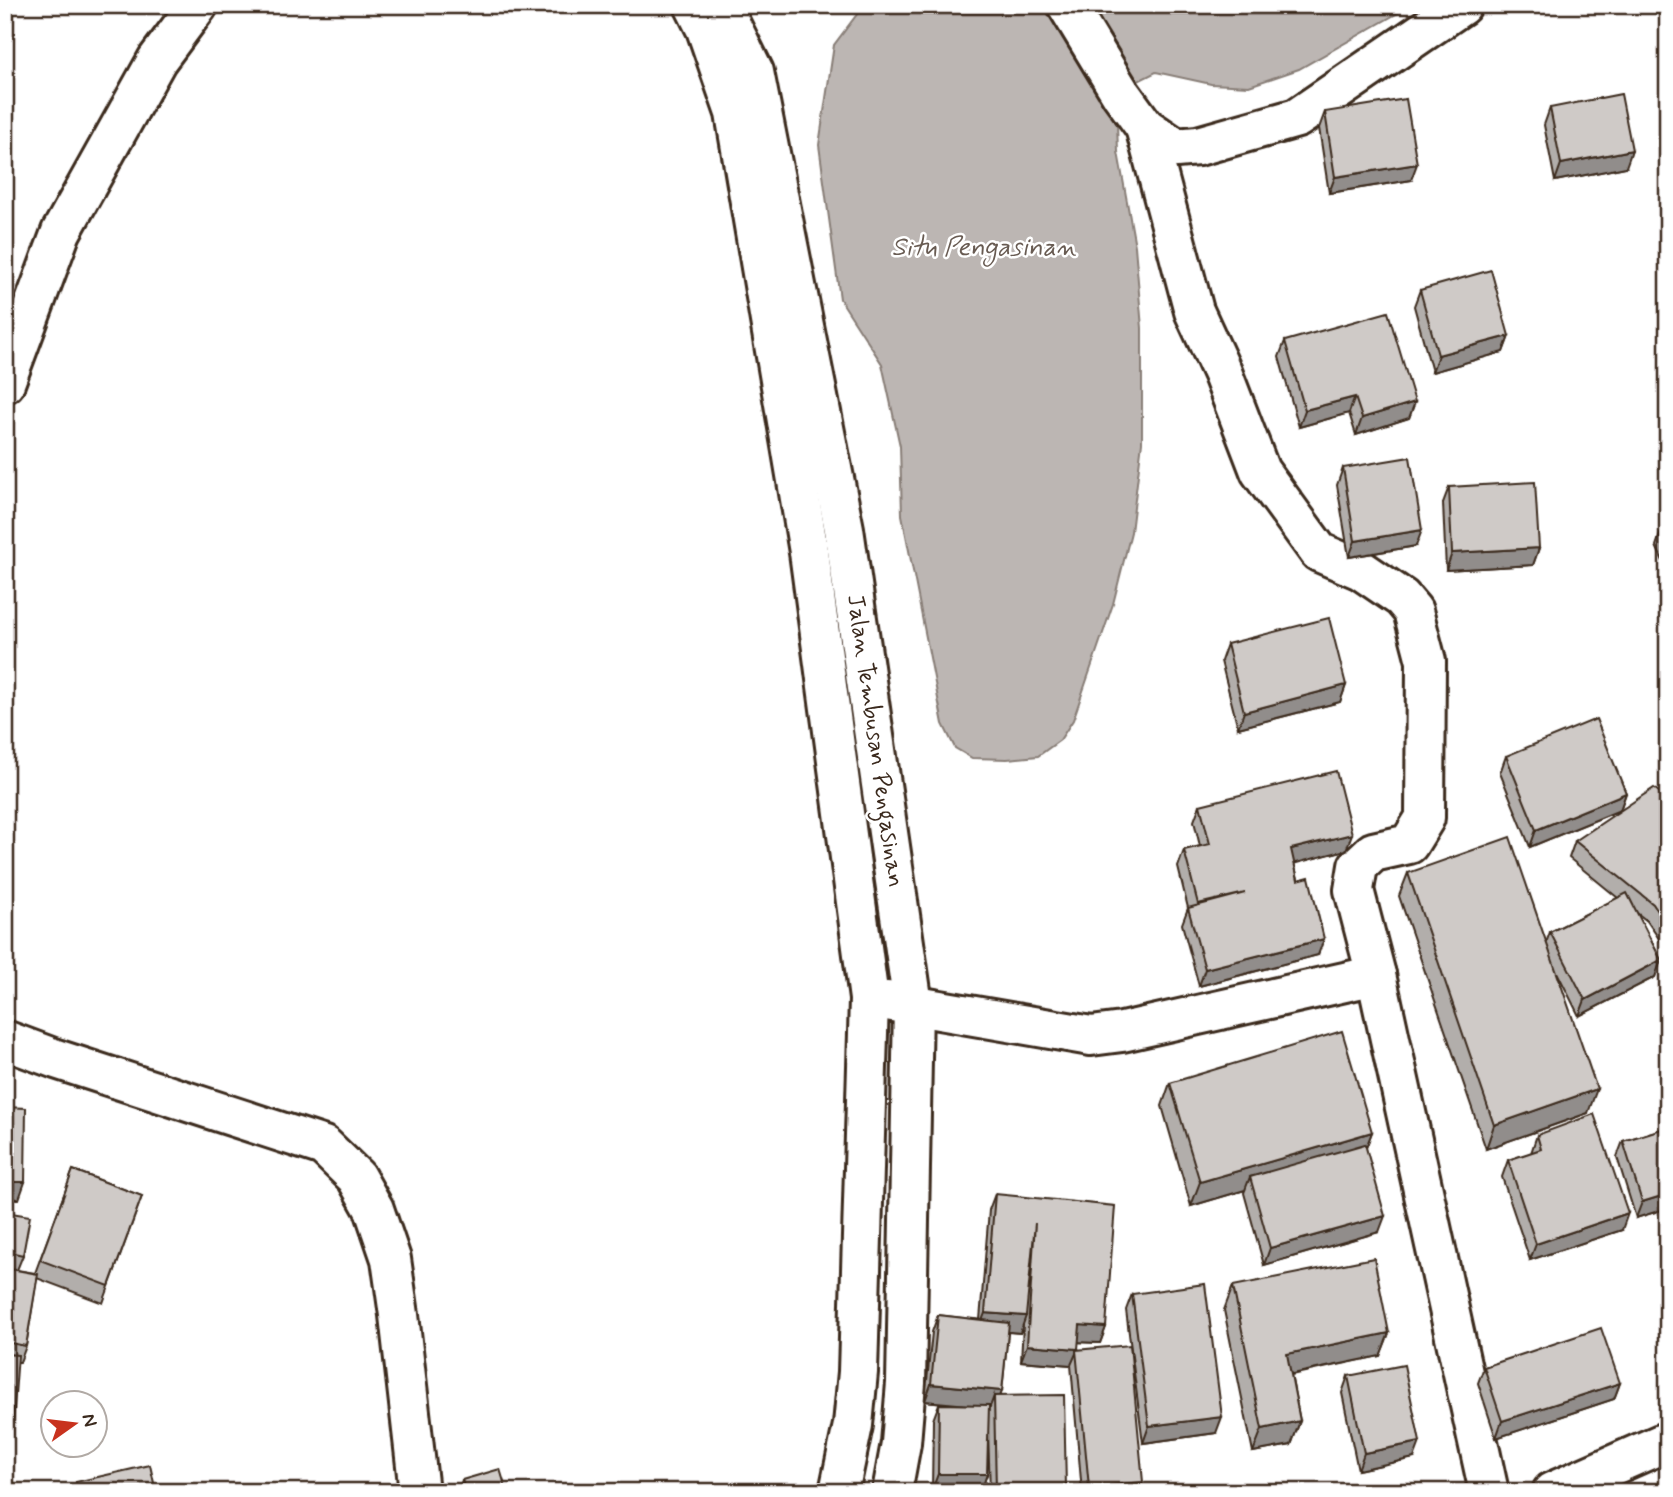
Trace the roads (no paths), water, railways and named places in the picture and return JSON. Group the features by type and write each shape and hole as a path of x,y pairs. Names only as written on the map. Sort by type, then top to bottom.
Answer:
{"street":[{"path":"5,383 61,232 157,60 198,5"},
{"name":"Jalan Tembusan Pengasinan","path":"694,5 706,29 740,77 736,113 809,552 869,999 858,1372 853,1425 839,1492"},
{"name":"Jalan Tembusan Pengasinan","path":"721,5 740,77 769,141 844,529 913,1004 906,1384 901,1443 892,1492"},
{"path":"1067,5 1121,94 1145,127 1175,148 1198,146 1297,118 1462,5"},
{"path":"1145,127 1194,310 1222,372 1260,471 1319,552 1361,570 1402,598 1413,611 1426,661 1424,818 1409,844 1373,852 1358,866 1354,890 1376,975 1489,1492"},
{"path":"869,999 913,1004 1091,1036 1376,975"},
{"path":"5,1040 324,1146 356,1177 374,1209 391,1259 400,1315 419,1492"},
{"path":"1552,1492 1668,1441"}],"water":[{"name":"Situ Pengasinan","path":"864,5 1412,5 1299,69 1249,86 1211,84 1156,72 1116,92 1118,152 1135,246 1142,328 1142,442 1131,532 1113,604 1073,720 1060,740 1038,756 972,758 955,748 943,724 902,515 900,446 882,364 840,299 819,145 834,45"}]}
